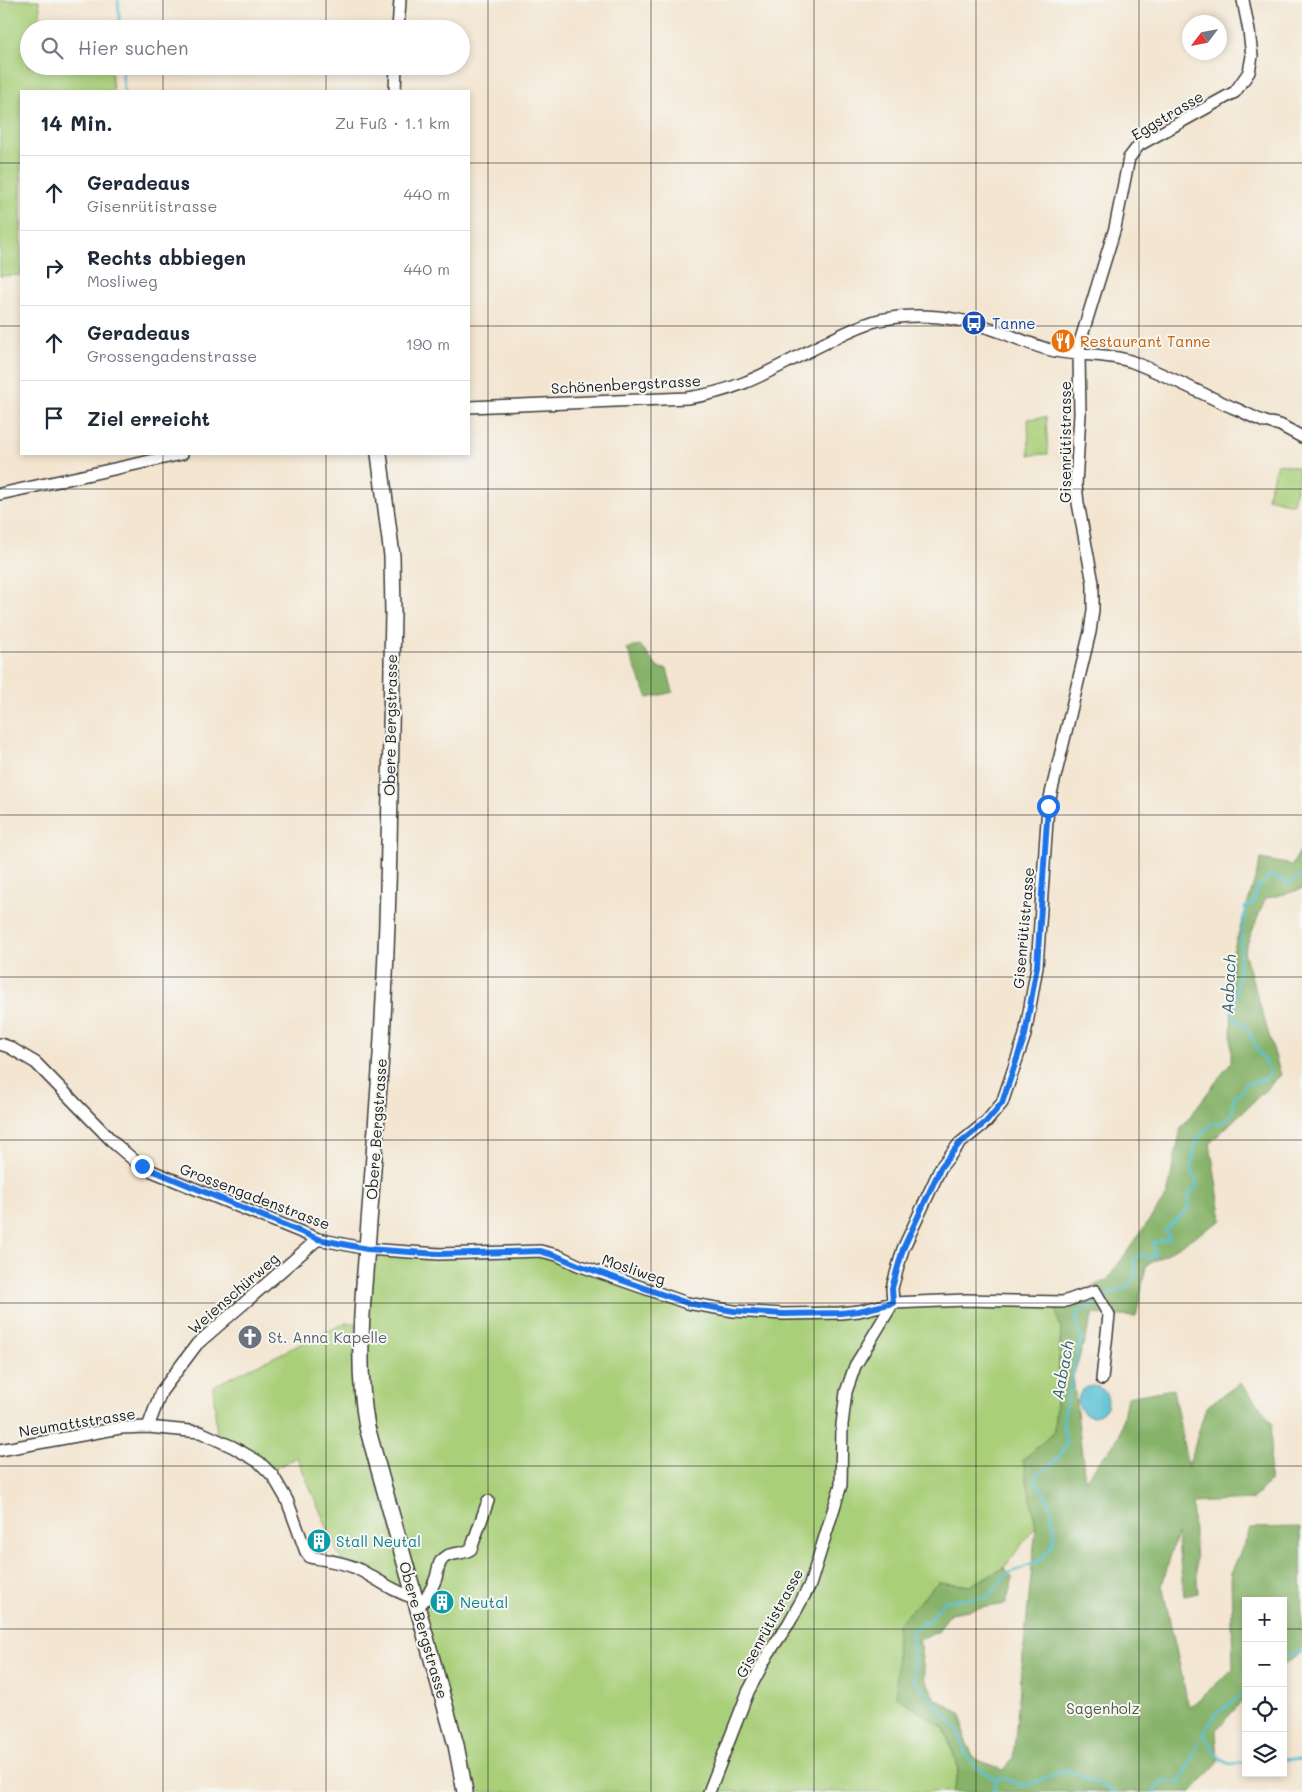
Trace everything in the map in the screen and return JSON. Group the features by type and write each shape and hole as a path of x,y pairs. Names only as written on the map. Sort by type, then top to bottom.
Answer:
{"main road":[{"name":"Obere Bergstrasse","path":"379,455 392,556 393,612 381,1054 360,1352 363,1404 367,1427 456,1745 465,1792"}],"street":[{"path":"399,20 400,0"},
{"name":"Eggstrasse","path":"1079,354 1080,342 1115,228 1129,158 1139,145 1235,92 1249,72 1252,56 1250,31 1243,0"},
{"path":"395,90 396,75"},
{"name":"Schönenbergstrasse","path":"470,407 705,396 745,384 832,339 866,324 894,317 925,315 963,320 1061,352 1096,354 1130,361 1268,422 1280,425 1302,437"},
{"name":"Gisenrütistrasse","path":"709,1792 748,1692 768,1654 789,1623 810,1585 841,1485 842,1425 846,1392 855,1366 893,1303 892,1288 903,1249 941,1167 959,1144 986,1122 1002,1103 1025,1035 1037,966 1048,806 1090,632 1093,610 1093,583 1076,485 1080,414 1079,354"},
{"path":"0,494 177,455"},
{"name":"Grossengadenstrasse","path":"0,1044 9,1047 36,1063 115,1144 142,1166 318,1239 367,1249"},
{"name":"Weienschürweg","path":"148,1427 161,1392 197,1344 318,1239"},
{"name":"Mosliweg","path":"367,1249 439,1254 540,1251 687,1303 734,1311 783,1314 840,1313 859,1311 893,1303 966,1300 1063,1302 1095,1291 1109,1315 1102,1379"},
{"name":"Neumattstrasse","path":"0,1450 120,1428 148,1427 200,1432 233,1447 259,1462 274,1476 288,1500 306,1552 310,1557 356,1568 416,1603"},
{"path":"416,1603 423,1603 432,1588 438,1566 445,1557 471,1549 488,1501"}],"green space":[{"path":"0,0 39,0 41,20 20,20 20,75 112,75 113,90 20,90 20,275 0,276"},
{"path":"1046,417 1048,454 1029,455 1028,419"},
{"path":"1277,463 1299,468 1293,504 1267,498"},
{"path":"640,645 658,668 667,669 673,692 648,698 627,649"},
{"name":"Sagenholz","path":"1302,848 1302,889 1265,899 1244,952 1281,1075 1210,1143 1222,1220 1146,1266 1136,1317 1093,1314 1073,1377 1085,1480 1119,1437 1127,1397 1173,1389 1188,1468 1206,1407 1240,1383 1256,1401 1272,1423 1269,1482 1252,1500 1192,1503 1198,1593 1184,1596 1177,1534 1162,1585 1189,1708 1233,1669 1231,1573 1251,1528 1301,1527 1302,1652 1287,1663 1287,1597 1242,1597 1242,1701 1216,1730 1218,1762 1192,1792 953,1792 959,1769 944,1728 896,1696 897,1625 938,1582 970,1586 1004,1568 1013,1578 1006,1604 950,1613 938,1632 919,1639 925,1678 936,1699 962,1714 965,1740 975,1759 1004,1770 1013,1758 1036,1526 1023,1460 1054,1432 1061,1330 1054,1303 1107,1280 1167,1195 1181,1128 1231,1062 1232,955 1261,859 1292,865"},
{"path":"367,1249 540,1251 687,1303 783,1314 893,1303 1063,1302 1054,1432 1023,1460 1036,1526 1004,1568 970,1586 938,1582 896,1696 944,1728 959,1769 953,1792 464,1792 366,1399"},
{"path":"345,1323 356,1323 354,1365 405,1587 402,1590 341,1560 297,1457 273,1470 217,1437 213,1386"}],"water":[{"path":"1093,1386 1104,1390 1108,1401 1104,1412 1093,1416 1082,1412 1078,1401 1082,1390"}],"waterway":[{"path":"118,0 119,20"},
{"path":"123,75 124,90"},
{"name":"Aabach","path":"1103,1297 1124,1288 1133,1280 1135,1275 1133,1259 1141,1255 1151,1258 1156,1254 1153,1243 1170,1239 1165,1230 1187,1210 1190,1192 1197,1187 1191,1168 1196,1141 1211,1124 1224,1122 1228,1118 1232,1111 1234,1098 1241,1093 1245,1085 1264,1079 1270,1074 1249,1032 1244,1025 1236,1021 1234,1015 1245,907 1254,903 1256,891 1268,876 1289,883 1302,876"},
{"name":"Aabach","path":"996,1779 976,1767 966,1755 957,1728 915,1681 912,1630 929,1620 944,1601 989,1597 1005,1575 1039,1561 1053,1545 1055,1530 1051,1510 1046,1496 1034,1479 1037,1474 1050,1466 1060,1456 1066,1444 1063,1419 1081,1339 1076,1319 1078,1312 1098,1303"},
{"path":"1287,1654 1293,1655 1302,1650"},
{"path":"1242,1694 1215,1715 1203,1734 1221,1760 1230,1764 1242,1762"},
{"path":"1154,1792 1161,1781 1177,1783 1183,1778 1199,1741"},
{"path":"1287,1759 1302,1760"},
{"path":"997,1779 1004,1778 1024,1786 1067,1770 1116,1792"},
{"name":"Aabach","path":"992,1792 995,1789 996,1779"}],"place":[{"name":"Tanne","path":"974,323"},
{"name":"Restaurant Tanne","path":"1063,341"},
{"name":"St. Anna Kapelle","path":"250,1337"},
{"name":"Stall Neutal","path":"319,1541"},
{"name":"Neutal","path":"442,1602"}],"route":[{"path":"142,1166 318,1239 367,1249 439,1254 540,1251 687,1303 734,1311 783,1314 840,1313 859,1311 893,1303 892,1288 903,1249 941,1167 959,1144 986,1122 1002,1103 1025,1035 1037,966 1048,806"}]}
